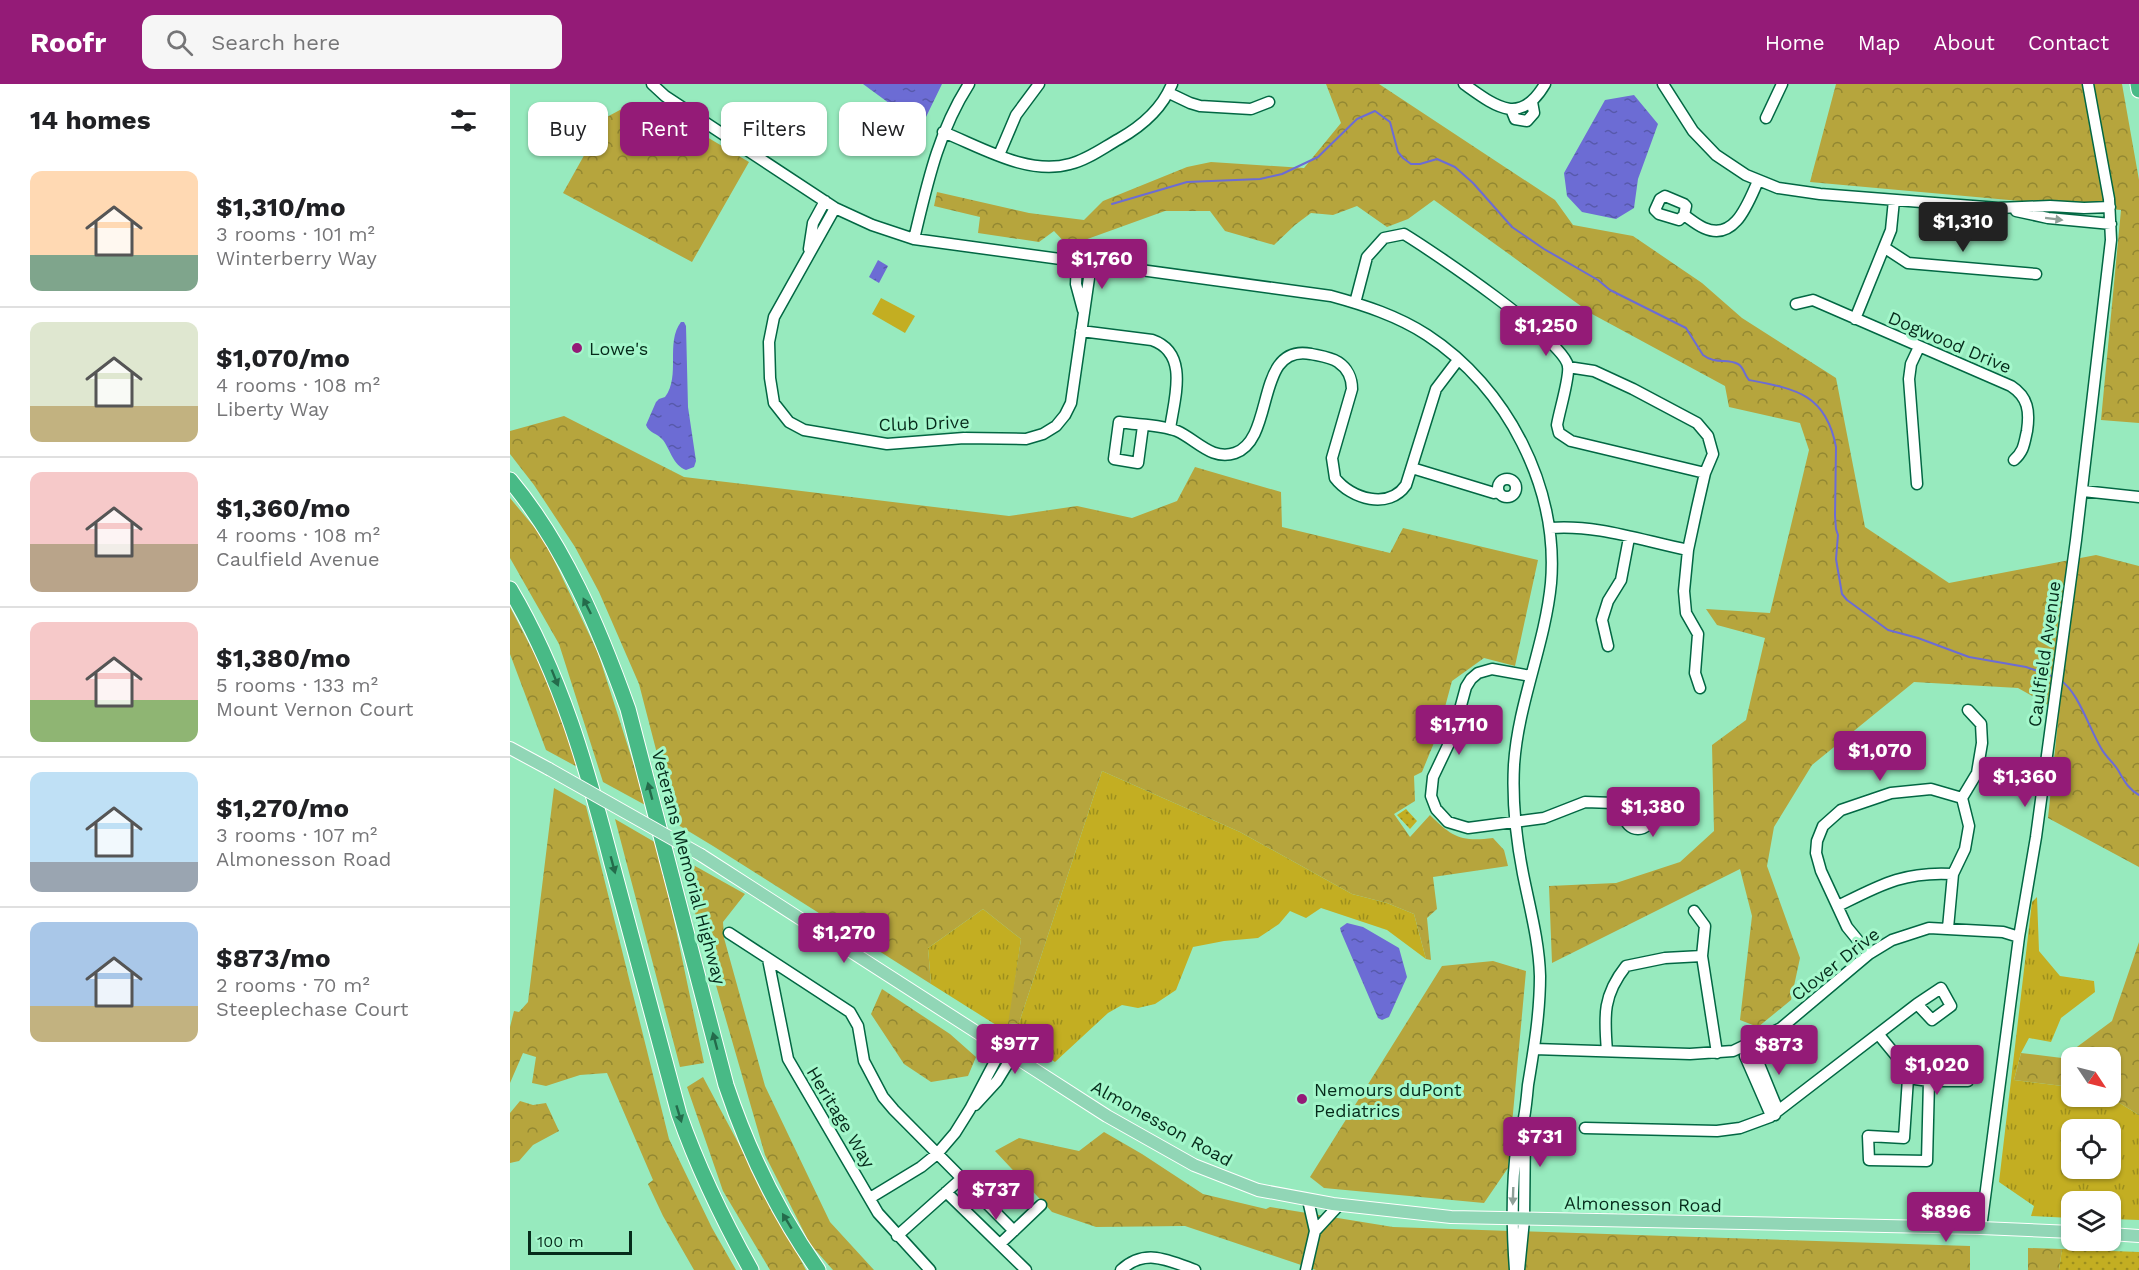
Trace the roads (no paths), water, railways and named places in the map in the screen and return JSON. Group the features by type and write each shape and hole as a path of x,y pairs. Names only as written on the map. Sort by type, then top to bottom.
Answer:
{"highway":[{"path":"2138,84 2139,90"},
{"name":"Veterans Memorial Highway","path":"510,480 536,516 570,572 606,647 628,709 726,1084 752,1156 771,1193 818,1270"},
{"path":"510,589 528,618 550,665 578,739 679,1114 693,1155 709,1191 752,1270"}],"main road":[{"name":"Almonesson Road","path":"510,748 702,855 1107,1116 1194,1165 1258,1190 1339,1205 1451,1217 2061,1232"},
{"path":"2121,1235 2139,1236"}],"street":[{"path":"652,84 670,99 835,208 872,225 914,239 1331,296 1355,303 1400,320 1428,336 1458,360 1485,387 1507,415 1532,466 1550,528 1550,589 1517,740 1514,786 1515,824 1523,874 1535,920 1539,957 1539,1003 1534,1049 1516,1158 1519,1270"},
{"path":"914,239 934,158 943,132 969,84"},
{"path":"999,155 1014,120 1039,84"},
{"path":"1464,84 1495,105 1510,109 1522,108 1532,102 1545,84"},
{"path":"1663,84 1690,126 1727,164 1758,181 1778,188 1799,192 1998,208 2110,207"},
{"path":"1766,118 1782,84"},
{"name":"Caulfield Avenue","path":"1982,1228 2019,937 2036,837 2083,491 2112,224 2088,84"},
{"path":"943,132 1032,166 1052,167 1076,162 1137,129 1154,113 1170,88 1190,103 1200,106 1251,109 1269,102"},
{"path":"1684,215 1703,228 1715,231 1728,228 1745,210 1758,181"},
{"path":"1855,319 1891,230 1894,200"},
{"path":"808,255 813,223 825,201"},
{"name":"Club Drive","path":"835,208 774,317 769,342 770,378 774,403 789,422 804,430 887,444 964,438 1017,439 1038,436 1056,426 1068,410 1073,392 1091,264"},
{"path":"1998,208 2048,218 2112,224"},
{"path":"1355,303 1367,257 1384,238 1404,234 1438,254 1539,331 1563,353 1568,366 1557,425 1558,433 1571,441 1705,473"},
{"path":"1885,248 1908,263 2036,274"},
{"path":"1077,262 1076,284 1083,310"},
{"name":"Dogwood Drive","path":"1796,304 1813,300 2021,392 2030,415 2023,452 2014,460"},
{"path":"1082,331 1152,340 1172,353 1177,373 1170,429"},
{"path":"1917,484 1909,379 1911,364 1919,346"},
{"path":"1143,426 1170,429 1218,455 1243,450 1255,434 1274,374 1279,366 1295,354 1311,354 1339,363 1351,378 1351,397 1332,458 1332,472 1338,483 1350,492 1376,500 1387,499 1402,491 1408,480 1436,389 1458,360"},
{"path":"1568,366 1594,371 1643,394 1697,423 1708,436 1713,454 1705,473 1688,550 1684,591 1686,613 1698,634 1695,673 1700,688"},
{"path":"1412,468 1494,493 1498,492"},
{"path":"2083,491 2139,497"},
{"path":"1550,528 1571,526 1688,550"},
{"path":"1608,646 1602,620 1608,601 1621,580 1629,538"},
{"path":"1531,676 1492,669 1478,673 1471,679 1466,687 1453,735 1434,771 1431,796 1436,809 1452,824 1468,828 1515,824 1544,818 1585,802 1636,803 1643,804 1649,810 1650,822 1640,828 1631,826 1614,803"},
{"path":"1948,928 1953,874 1965,849 1969,826 1962,798 1977,773 1982,743 1981,724 1968,710"},
{"path":"1869,954 1846,927 1821,872 1816,853 1817,841 1823,826 1841,810 1891,793 1931,789 1962,798"},
{"path":"1626,820 1628,808 1636,803"},
{"path":"1838,906 1889,881 1927,872 1953,874"},
{"path":"1694,910 1705,926 1702,956 1718,1053"},
{"name":"Clover Drive","path":"1534,1049 1690,1054 1733,1051 1780,1028 1869,954 1892,940 1929,928 2003,932 2019,937"},
{"path":"729,933 850,1012 858,1026 864,1061 883,1097 1014,1231"},
{"path":"1607,1051 1604,1024 1608,996 1612,982 1626,966 1665,958 1702,956"},
{"name":"Heritage Way","path":"768,959 788,1059 878,1213 930,1270"},
{"path":"1585,1128 1717,1131 1740,1128 1775,1115 1917,1004"},
{"path":"1879,1035 1906,1069 1908,1078 1904,1138 1868,1136 1869,1160 1927,1161 1929,1081"},
{"path":"1748,1045 1745,1056 1769,1111 1775,1115"},
{"path":"870,1198 938,1154 955,1133 1007,1052"},
{"path":"1908,1078 1929,1081 1968,1081"},
{"path":"897,1236 962,1178"},
{"path":"946,1192 1026,1270"},
{"path":"1306,1270 1315,1231 1308,1200"},
{"path":"1000,1244 1041,1205"},
{"path":"1315,1231 1339,1205"},
{"path":"1515,1270 1519,1220"},
{"path":"1121,1270 1130,1261 1143,1257 1155,1258 1189,1269"}],"water":[{"path":"863,84 942,84 926,117 926,102 888,102"},
{"path":"1634,95 1658,124 1638,179 1634,208 1616,219 1582,212 1567,196 1564,173 1605,100"},
{"path":"878,260 888,266 879,283 869,277"},
{"path":"681,322 684,322 686,326 688,407 696,461 694,467 686,470 675,461 663,440 646,425 656,402 665,397 670,388 674,339"},
{"path":"1347,923 1363,927 1399,948 1407,977 1389,1017 1382,1020 1378,1018 1341,932 1340,928"}],"waterway":[{"path":"1112,204 1187,182 1260,179 1282,174 1318,157 1357,119 1375,111 1390,122 1398,152 1411,164 1437,159 1455,167 1473,183 1512,227 1544,249 1598,280 1610,290 1686,328 1703,355 1712,360 1738,364 1749,380 1795,391 1816,405 1825,415 1836,447 1835,516 1838,535 1836,559 1842,594 1847,600 1888,630 1918,638 1969,657 2026,667 2055,677"},
{"path":"2060,680 2078,701 2103,751 2124,781 2139,795"}],"place":[{"name":"Lowe's","path":"577,348"},
{"name":"Nemours duPont Pediatrics","path":"1302,1099"}]}
